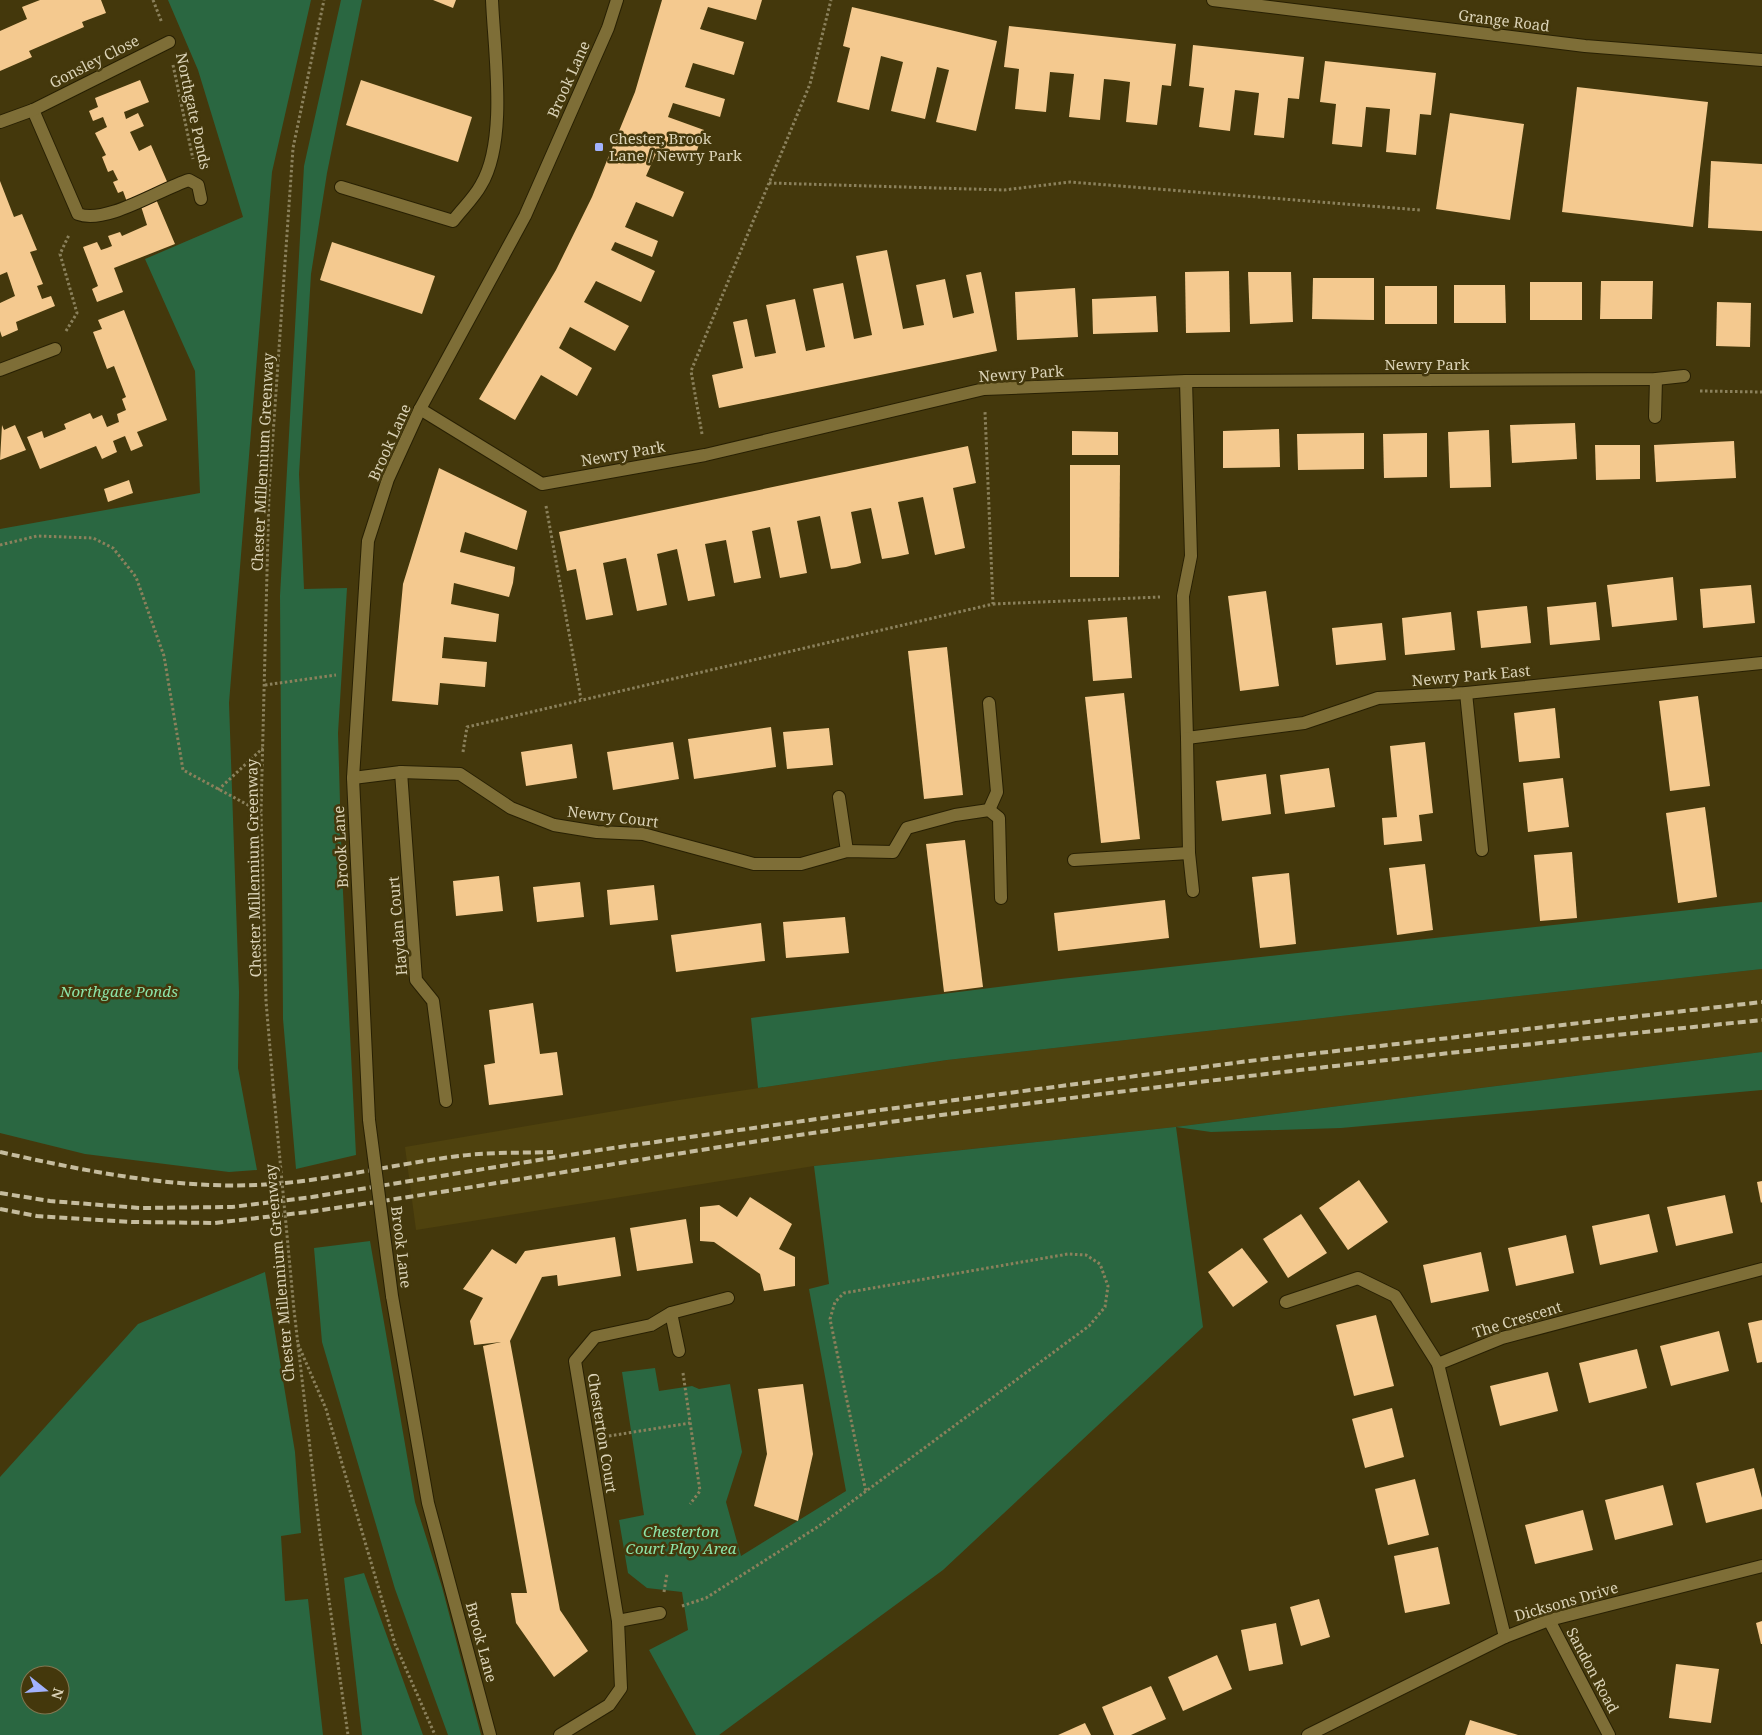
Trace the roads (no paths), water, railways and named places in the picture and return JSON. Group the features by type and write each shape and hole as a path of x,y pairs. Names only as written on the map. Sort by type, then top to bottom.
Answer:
{"street":[{"path":"341,187 453,221 482,184 496,147 492,0"},
{"name":"Brook Lane","path":"490,1735 428,1503 392,1296 369,1120 353,778 368,541 388,479 420,409 525,216 608,28 617,0"},
{"name":"Grange Road","path":"1213,0 1584,46 1762,60"},
{"name":"Gonsley Close","path":"0,122 34,110 169,42"},
{"path":"34,110 78,214 86,217 124,208 171,186 189,180 198,185 201,199"},
{"path":"0,370 56,349"},
{"name":"Newry Park","path":"420,409 542,484 705,455 984,389 1186,381 1656,378 1684,376"},
{"path":"1655,417 1656,378"},
{"path":"1186,381 1191,556 1183,596 1189,853 1193,891"},
{"name":"Newry Park East","path":"1187,738 1304,723 1378,698 1466,693 1762,663"},
{"path":"1466,693 1482,850"},
{"path":"989,703 997,792 989,810 999,818 1001,898"},
{"path":"353,778 401,772"},
{"name":"Newry Court","path":"401,772 460,774 511,808 554,825 597,832 643,834 754,864 801,864 847,851 893,852 907,828 955,815 989,810"},
{"name":"Haydan Court","path":"401,772 416,980 433,1001 446,1102"},
{"path":"839,797 847,851"},
{"path":"1074,860 1189,853"},
{"name":"The Crescent","path":"1438,1364 1502,1338 1762,1269"},
{"path":"1286,1302 1358,1278 1395,1296 1438,1364 1505,1637"},
{"name":"Chesterton Court","path":"560,1735 610,1705 621,1688 618,1621 575,1360 595,1337 651,1325 671,1313 728,1298"},
{"path":"671,1313 679,1351"},
{"name":"Dicksons Drive","path":"1308,1735 1505,1637 1549,1620 1762,1566"},
{"path":"618,1621 660,1613"},
{"name":"Sandon Road","path":"1549,1620 1609,1735"}],"railway":[{"path":"0,1193 50,1201 140,1208 232,1207 312,1197 606,1149 873,1111 1249,1061 1762,1002"},
{"path":"0,1209 37,1216 133,1222 215,1223 379,1202 734,1145 987,1109 1319,1068 1762,1020"},
{"path":"0,1152 102,1173 205,1185 274,1184 319,1179 463,1155 553,1152"}],"place":[{"name":"Chester, Brook Lane / Newry Park","path":"599,147"}],"park label":[{"name":"Northgate Ponds","path":"119,991"},
{"name":"Chesterton Court Play Area","path":"681,1540"}]}
